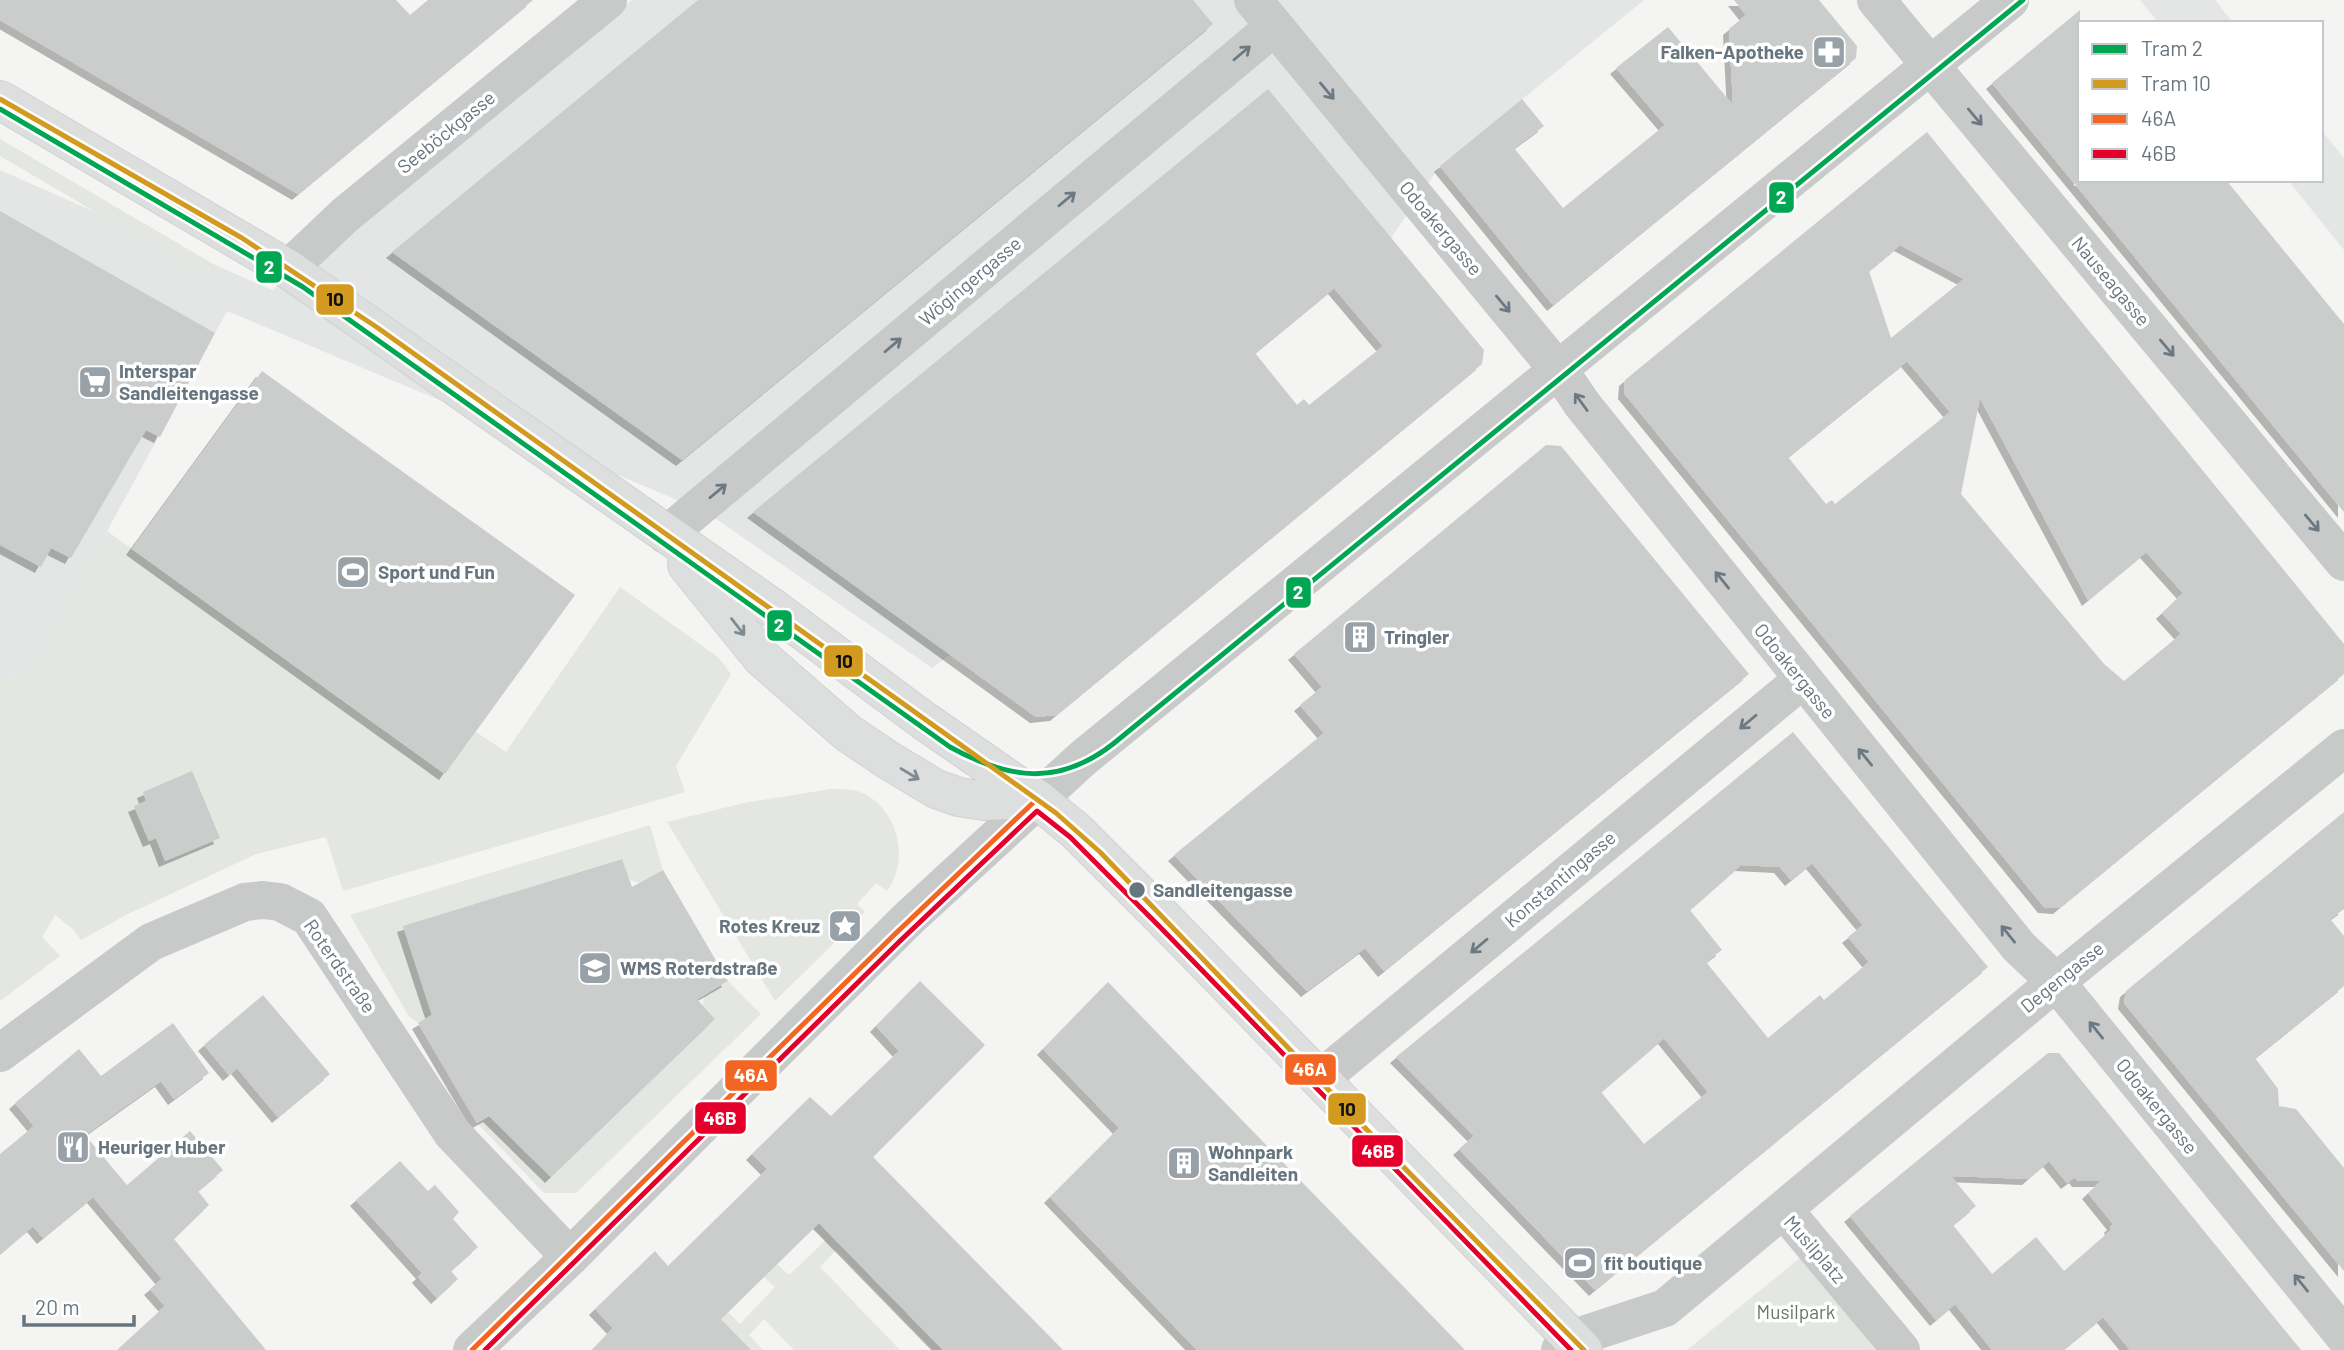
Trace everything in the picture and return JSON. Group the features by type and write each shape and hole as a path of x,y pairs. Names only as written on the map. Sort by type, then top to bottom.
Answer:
{"main road":[{"path":"0,100 288,269 774,610 923,720 1037,799 1103,858 1320,1079 1571,1346"},
{"path":"666,535 689,568 762,658 848,733 936,789 959,797 984,801 1037,799"}],"street":[{"name":"Seeböckgasse","path":"288,269 345,215 608,0"},
{"name":"Nauseagasse","path":"1876,0 2344,562"},
{"path":"472,1350 570,1257 834,991 1037,799 1141,710 2010,0"},
{"name":"Odoakergasse","path":"1263,13 1558,370 1801,680 2019,947 2056,982 2344,1336"},
{"name":"Wögingergasse","path":"666,535 1263,13"},
{"name":"Konstantingasse","path":"1320,1079 1801,680"},
{"name":"Degengasse","path":"1784,1210 2056,982 2344,748"},
{"name":"Roterdstraße","path":"0,1053 151,942 244,902 280,902 309,917 452,1133 570,1257"},
{"name":"Musilplatz","path":"1571,1346 1665,1308 1784,1210 1901,1350"}],"shaded area":[{"path":"632,0 1644,0 1440,166 1391,238 1228,376 951,654 932,668 706,512 227,311 27,678 0,677 0,170 272,290"},
{"path":"2140,0 2215,0 2231,21 2157,21"},
{"path":"2323,132 2344,158 2344,250 2290,182 2323,182"}],"green space":[{"path":"0,139 215,265 208,278 0,156"},
{"path":"107,531 445,774 476,732 506,752 620,587 719,658 731,674 676,766 685,792 343,891 326,837 256,854 126,915 81,940 73,929 55,915 42,937 60,956 0,1001 0,677 27,678"},
{"path":"831,789 854,790 869,796 880,806 896,832 898,863 887,891 876,883 857,904 865,912 853,924 847,919 838,929 843,934 775,1001 667,822 744,803"},
{"path":"650,825 663,870 640,883 630,880 621,859 404,926 435,1013 418,1023 408,1015 350,915"},
{"path":"728,981 761,1014 576,1193 544,1193 477,1123 495,1112 552,1176 715,1019 703,1005 704,996"},
{"path":"819,1223 943,1350 933,1350 836,1250 820,1267 900,1350 794,1350 764,1319 749,1335 763,1350 751,1350 721,1319 728,1312 740,1324 775,1287 764,1277 777,1264 789,1275 826,1240 813,1229"},
{"name":"Musilpark","path":"1801,1257 1876,1350 1687,1350"}],"building":[{"path":"0,0 396,0 410,15 428,0 533,0 298,194 0,20"},
{"path":"698,0 1193,0 1213,24 682,460 392,252"},
{"path":"1734,0 1819,0 1857,46 1856,58 1553,305 1440,166 1522,99 1544,126 1514,148 1563,208 1665,125 1616,68 1668,27 1733,105 1729,29 1746,15"},
{"path":"2080,10 2078,182 2228,182 2344,324 2344,512 1992,83"},
{"path":"1268,89 1484,350 1482,364 1056,715 1036,717 753,512","holes":["1334,288 1383,346 1309,405 1304,399 1297,405 1255,353"]},
{"path":"1927,132 2344,644 2344,674 2059,908 2044,907 1624,393 1625,380","holes":["1900,245 1964,279 1891,338 1869,271","1907,361 1950,412 1835,504 1832,500 1826,504 1788,457","1980,398 2088,600 2146,552 2183,593 2162,613 2181,634 2124,681 2104,664 1961,494"]},
{"name":"Interspar Sandleitengasse","path":"0,211 215,333 160,437 146,430 71,558 51,548 41,567 0,545"},
{"name":"Sport und Fun","path":"262,371 575,595 445,774 132,549"},
{"path":"1546,445 1561,446 1749,674 1384,971 1365,948 1307,991 1174,855 1324,733 1300,705 1322,687 1294,654"},
{"path":"1793,732 1988,967 1595,1290 1459,1149 1474,1136 1396,1057","holes":["1812,863 1863,925 1848,937 1869,962 1824,1000 1820,995 1768,1038 1706,962 1722,950 1690,910 1741,865 1780,867 1791,880","1664,1038 1708,1092 1644,1144 1601,1092"]},
{"path":"192,771 220,838 165,861 156,838 149,841 134,806 146,801 143,792"},
{"path":"2344,812 2344,909 2330,919 2344,936 2344,986 2255,1058 2278,1089 2279,1106 2296,1109 2344,1168 2344,1271 2124,1003 2126,991"},
{"path":"622,859 632,887 663,870 728,981 697,999 715,1019 551,1177 489,1116 477,1123 418,1023 432,1015 403,926"},
{"path":"920,981 985,1045 873,1157 1063,1350 943,1350 819,1223 721,1319 751,1350 592,1350 613,1328 595,1309 655,1251 668,1266 767,1169 752,1154 810,1097 831,1116 899,1051 876,1026"},
{"path":"1108,982 1465,1350 1197,1350 1050,1197 1119,1128 1043,1049"},
{"path":"263,995 330,1074 278,1117 237,1068 229,1075 204,1045"},
{"path":"173,1023 209,1073 174,1099 161,1081 85,1135 127,1185 190,1131 223,1170 198,1191 209,1205 174,1239 266,1350 117,1350 165,1306 150,1289 162,1279 93,1197 43,1238 33,1226 0,1254 0,1154 34,1126 15,1103 79,1049 101,1076"},
{"path":"2048,1053 2059,1053 2301,1350 2130,1350 2103,1317 2063,1350 1992,1350 1955,1304 1936,1320 1850,1216","holes":["2049,1161 2067,1183 2075,1177 2078,1181 2101,1181 2088,1193 2113,1224 2111,1230 2064,1271 2036,1237 1992,1274 1953,1225 1976,1206 1951,1176 2028,1179"]},
{"path":"400,1161 428,1191 435,1185 459,1212 453,1219 478,1247 451,1271 458,1279 437,1298 418,1277 422,1273 356,1200"}],"tram line":[{"name":"2","path":"0,109 303,287 950,747 992,766 1033,774 1072,767 1093,758 1113,744 2023,0"},
{"name":"10","path":"0,99 242,238 378,328 1056,813 1100,852 1370,1133 1584,1350"}],"transit line":[{"name":"46A","path":"472,1350 894,935 1037,799 1076,831 1165,920 1583,1350"},
{"name":"46B","path":"485,1350 900,941 1037,811 1070,837 1159,926 1571,1350"}],"place":[{"name":"Falken-Apotheke","path":"1829,52"},
{"name":"Interspar Sandleitengasse","path":"95,382"},
{"name":"Sport und Fun","path":"353,572"},
{"name":"Tringler","path":"1360,637"},
{"name":"Sandleitengasse","path":"1137,890"},
{"name":"Rotes Kreuz","path":"845,926"},
{"name":"WMS Roterdstraße","path":"595,968"},
{"name":"Heuriger Huber","path":"73,1147"},
{"name":"Wohnpark Sandleiten","path":"1184,1163"},
{"name":"fit boutique","path":"1580,1263"}]}
